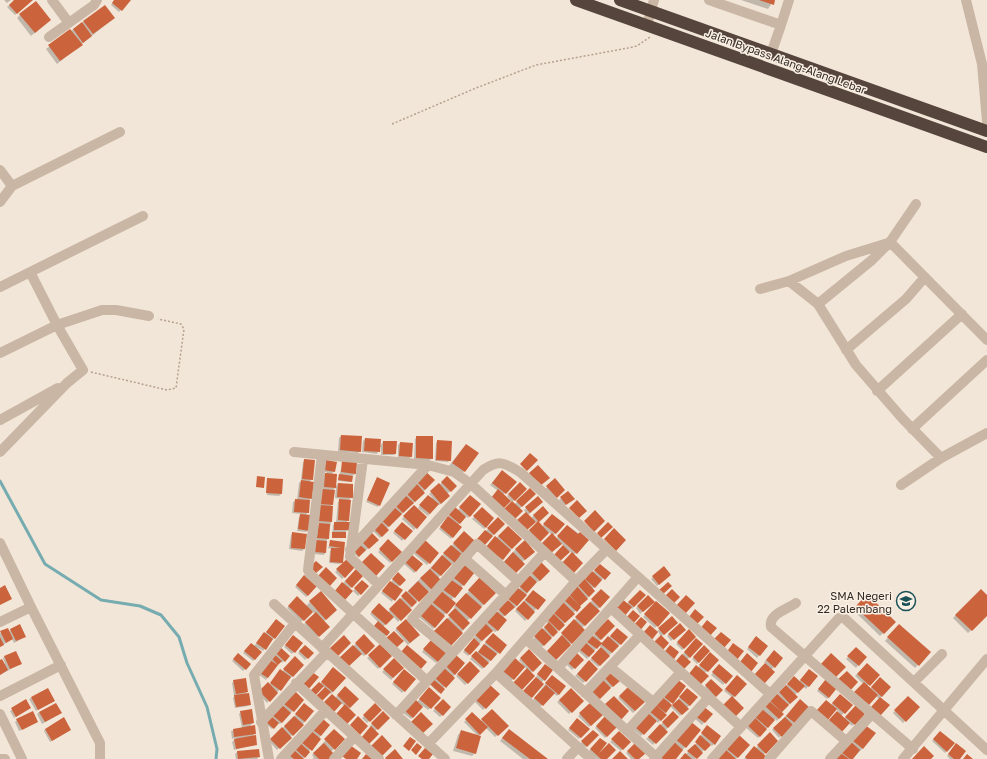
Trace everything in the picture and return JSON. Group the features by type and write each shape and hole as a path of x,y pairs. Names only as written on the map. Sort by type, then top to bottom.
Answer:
{"highway":[{"name":"Jalan Bypass Alang-Alang Lebar","path":"576,0 987,147"},
{"name":"Jalan Bypass Alang-Alang Lebar","path":"620,0 653,6 771,54 987,131"}],"street":[{"path":"52,0 69,22"},
{"path":"49,37 94,5 97,0"},
{"path":"709,0 781,25"},
{"path":"771,54 789,0"},
{"path":"966,0 983,55 987,121"},
{"path":"647,25 653,6"},
{"path":"0,202 12,186 120,132"},
{"path":"0,170 12,186"},
{"path":"818,304 872,260 890,242 916,204"},
{"path":"0,287 143,216"},
{"path":"890,242 962,314 984,332 987,340"},
{"path":"760,289 789,281 846,256 890,242"},
{"path":"0,452 67,383 83,370 57,325 30,272"},
{"path":"846,350 906,299 925,277"},
{"path":"789,281 818,304 846,350 877,391 941,458"},
{"path":"0,353 57,325 102,310 116,310 149,316"},
{"path":"877,391 962,314"},
{"path":"912,429 987,360"},
{"path":"0,420 67,383"},
{"path":"901,485 941,458 987,432"},
{"path":"294,452 428,464 454,472 471,484 576,581"},
{"path":"322,455 308,570 310,574 427,681"},
{"path":"363,459 350,557 379,585"},
{"path":"261,722 324,650 353,613 483,470 493,464 502,463 520,472 637,578 770,694"},
{"path":"350,550 428,464"},
{"path":"452,652 412,619 477,544 518,581"},
{"path":"1,548 100,742 100,759"},
{"path":"428,744 496,673 576,581 606,550"},
{"path":"396,715 544,553"},
{"path":"464,558 506,595"},
{"path":"558,668 637,578"},
{"path":"796,603 776,615 771,620 770,625 913,749"},
{"path":"274,604 445,759"},
{"path":"0,622 31,607"},
{"path":"611,608 680,673 741,727"},
{"path":"712,759 839,618 842,617 987,750"},
{"path":"269,759 254,679 255,671 295,623"},
{"path":"585,693 640,635"},
{"path":"526,639 655,758 708,698"},
{"path":"914,682 942,654"},
{"path":"903,759 913,749 944,709 987,659"},
{"path":"0,696 61,665"},
{"path":"610,667 653,702"},
{"path":"496,673 591,759"},
{"path":"627,731 680,673"},
{"path":"296,683 379,759"},
{"path":"281,759 326,710"},
{"path":"769,759 812,712 846,741"},
{"path":"0,714 22,759"},
{"path":"830,759 872,714"},
{"path":"334,759 354,737"},
{"path":"567,759 578,747"},
{"path":"0,759 5,759"}],"path":[{"path":"392,124 476,88 536,65 637,46 659,30"},
{"path":"83,370 167,390 176,388 184,329 183,326 149,316"}],"building":[{"path":"14,0 33,0 17,14 9,5"},
{"path":"114,0 131,0 122,11 112,3"},
{"path":"759,0 775,0 774,5"},
{"path":"36,1 51,20 35,33 19,14"},
{"path":"105,5 115,18 93,34 83,21"},
{"path":"82,22 92,36 83,43 73,29"},
{"path":"70,29 83,45 60,61 48,45"},
{"path":"341,435 362,436 361,452 340,450"},
{"path":"416,436 433,436 433,459 416,458"},
{"path":"365,438 381,439 380,452 364,451"},
{"path":"437,440 452,441 451,461 436,460"},
{"path":"383,441 397,441 396,454 383,454"},
{"path":"400,442 413,443 412,457 399,456"},
{"path":"466,444 479,453 465,472 452,463"},
{"path":"530,453 538,460 527,471 520,464"},
{"path":"304,459 315,460 313,480 302,479"},
{"path":"326,460 337,462 335,472 324,470"},
{"path":"342,460 357,462 356,474 341,472"},
{"path":"538,465 550,478 540,486 529,473"},
{"path":"502,470 517,482 506,494 492,483"},
{"path":"425,471 435,480 425,490 416,481"},
{"path":"325,473 337,474 336,488 324,487"},
{"path":"339,474 353,476 352,482 338,480"},
{"path":"257,476 265,477 264,488 256,487"},
{"path":"447,476 457,486 451,492 441,482"},
{"path":"377,477 390,483 380,506 367,500"},
{"path":"267,478 283,479 282,494 266,493"},
{"path":"555,478 565,490 557,498 546,486"},
{"path":"301,480 314,482 312,499 299,497"},
{"path":"520,482 527,489 515,501 508,494"},
{"path":"338,483 353,484 353,498 337,497"},
{"path":"416,483 425,493 415,502 405,492"},
{"path":"439,483 450,496 441,504 430,491"},
{"path":"530,488 536,494 522,507 516,501"},
{"path":"322,489 335,490 333,505 320,504"},
{"path":"498,489 511,501 503,509 491,498"},
{"path":"568,491 575,499 566,505 560,497"},
{"path":"404,494 414,503 403,513 394,504"},
{"path":"428,495 439,504 430,514 419,505"},
{"path":"470,495 481,504 470,517 459,507"},
{"path":"538,496 543,502 530,513 525,507"},
{"path":"295,499 310,500 309,513 294,512"},
{"path":"339,499 351,500 349,521 338,520"},
{"path":"577,500 587,511 579,518 569,508"},
{"path":"512,501 523,511 515,519 504,509"},
{"path":"320,505 333,506 332,522 319,521"},
{"path":"414,505 427,517 417,529 403,516"},
{"path":"543,506 549,513 539,522 549,533 540,542 529,530 538,521 533,515"},
{"path":"394,507 402,514 389,527 381,520"},
{"path":"455,507 466,517 460,524 448,514"},
{"path":"482,507 494,518 486,528 473,516"},
{"path":"595,510 605,521 594,532 584,521"},
{"path":"526,512 536,522 527,530 517,520"},
{"path":"300,514 311,515 309,531 298,529"},
{"path":"552,514 565,524 556,534 543,524"},
{"path":"448,516 462,527 453,538 440,527"},
{"path":"498,517 505,524 494,535 487,528"},
{"path":"380,521 389,530 382,537 373,528"},
{"path":"334,522 350,522 350,530 334,530"},
{"path":"402,522 413,531 405,540 394,531"},
{"path":"608,522 613,527 601,538 597,533"},
{"path":"319,523 330,524 329,539 317,538"},
{"path":"567,525 578,534 580,532 589,540 577,554 557,536"},
{"path":"508,526 522,539 512,549 498,536"},
{"path":"614,528 626,540 616,551 604,539"},
{"path":"485,530 493,536 484,546 477,539"},
{"path":"464,531 475,541 463,553 453,543"},
{"path":"292,532 307,534 305,549 291,548"},
{"path":"332,532 346,532 346,538 332,538"},
{"path":"371,532 379,540 369,549 361,541"},
{"path":"552,533 562,544 551,553 542,543"},
{"path":"495,536 511,550 503,560 486,547"},
{"path":"388,539 402,552 392,562 379,549"},
{"path":"316,540 327,541 326,553 315,552"},
{"path":"330,540 345,542 343,563 330,562 331,548 341,548 329,546"},
{"path":"425,540 439,553 430,564 415,552"},
{"path":"525,540 535,552 525,560 515,549"},
{"path":"359,544 366,550 359,557 353,550"},
{"path":"451,545 463,555 455,563 443,553"},
{"path":"563,545 570,552 559,562 553,556"},
{"path":"513,552 525,564 516,573 504,562"},
{"path":"572,552 583,563 572,575 561,564"},
{"path":"371,553 385,566 376,576 361,563"},
{"path":"412,555 423,564 416,572 405,562"},
{"path":"442,555 452,564 441,576 431,568"},
{"path":"347,559 355,567 345,578 336,569"},
{"path":"316,561 323,567 316,573 310,567"},
{"path":"541,562 550,571 540,581 531,572"},
{"path":"465,564 475,572 464,586 454,578"},
{"path":"600,564 611,573 605,580 594,570"},
{"path":"664,566 671,575 659,585 652,576"},
{"path":"326,567 337,578 329,587 318,576"},
{"path":"356,569 363,576 352,588 345,581"},
{"path":"430,569 442,581 432,590 420,578"},
{"path":"592,571 602,580 595,588 585,579"},
{"path":"398,572 406,580 400,586 392,579"},
{"path":"528,574 537,582 527,593 518,585"},
{"path":"304,575 317,586 308,596 296,585"},
{"path":"480,577 496,593 484,605 468,590"},
{"path":"583,577 595,591 589,597 576,583"},
{"path":"450,579 463,588 455,598 442,589"},
{"path":"362,580 369,586 361,595 354,588"},
{"path":"390,581 403,590 395,601 382,591"},
{"path":"418,581 429,592 419,602 408,591"},
{"path":"342,582 353,591 345,600 334,592"},
{"path":"668,582 672,586 662,595 658,591"},
{"path":"575,584 588,599 580,606 567,592"},
{"path":"5,585 12,599 0,605 0,588"},
{"path":"518,588 527,595 517,606 508,599"},
{"path":"601,589 610,597 600,608 591,599"},
{"path":"672,589 680,597 673,604 665,596"},
{"path":"981,589 987,595 987,616 972,631 955,615"},
{"path":"440,590 456,603 447,614 431,601"},
{"path":"533,590 546,600 538,610 525,600"},
{"path":"640,590 646,595 634,607 628,602"},
{"path":"321,591 337,610 326,620 309,601"},
{"path":"406,591 417,602 412,607 401,596"},
{"path":"466,593 482,607 471,619 455,605"},
{"path":"568,594 581,607 577,612 563,599"},
{"path":"867,594 896,622 884,634 855,607"},
{"path":"648,595 655,602 643,612 637,606"},
{"path":"686,595 695,603 684,615 675,607"},
{"path":"297,596 313,612 304,621 288,606"},
{"path":"400,598 412,610 401,621 389,609"},
{"path":"622,599 632,607 624,617 614,609"},
{"path":"508,600 515,607 505,616 498,609"},
{"path":"524,601 535,612 528,620 516,609"},
{"path":"656,601 670,613 658,627 644,614"},
{"path":"563,602 575,614 565,623 553,612"},
{"path":"590,602 600,611 585,626 575,617"},
{"path":"379,603 394,617 386,625 371,612"},
{"path":"430,603 445,616 435,628 420,615"},
{"path":"455,608 470,623 463,630 448,615"},
{"path":"695,609 704,617 697,624 689,617"},
{"path":"495,610 507,620 498,631 486,621"},
{"path":"633,610 640,616 632,625 625,619"},
{"path":"316,612 330,627 319,637 305,622"},
{"path":"553,613 565,625 559,631 547,619"},
{"path":"672,616 678,623 664,635 658,628"},
{"path":"641,617 647,622 639,632 633,626"},
{"path":"447,618 463,633 449,648 433,632"},
{"path":"276,619 285,626 275,639 266,632"},
{"path":"406,619 420,635 410,643 396,628"},
{"path":"574,619 585,630 572,644 561,633"},
{"path":"608,619 615,626 601,640 594,633"},
{"path":"707,620 717,628 709,637 700,629"},
{"path":"378,621 390,632 387,636 374,626"},
{"path":"549,622 558,632 553,637 544,627"},
{"path":"485,623 493,631 482,641 474,634"},
{"path":"680,623 686,630 674,640 668,634"},
{"path":"20,624 26,637 16,641 10,629"},
{"path":"899,624 931,652 919,666 887,637"},
{"path":"650,625 658,632 651,641 642,634"},
{"path":"8,628 13,639 6,643 0,631"},
{"path":"542,628 552,638 544,646 534,636"},
{"path":"617,628 628,637 621,645 610,636"},
{"path":"689,629 696,637 684,649 677,642"},
{"path":"394,631 404,641 395,649 385,639"},
{"path":"264,632 273,639 266,650 256,643"},
{"path":"721,632 731,640 723,649 713,640"},
{"path":"493,633 507,645 500,654 485,642"},
{"path":"364,634 375,646 366,655 355,643"},
{"path":"293,635 303,643 295,653 285,645"},
{"path":"344,635 351,643 337,657 329,649"},
{"path":"562,635 571,645 556,660 547,651"},
{"path":"591,635 602,643 597,649 586,641"},
{"path":"661,635 669,643 662,651 653,643"},
{"path":"608,636 619,646 612,653 601,644"},
{"path":"756,636 768,646 760,656 748,647"},
{"path":"0,637 4,645 0,647"},
{"path":"433,638 448,651 438,662 423,649"},
{"path":"474,638 480,644 470,655 464,650"},
{"path":"696,638 703,644 690,658 684,652"},
{"path":"585,642 595,651 589,657 579,649"},
{"path":"251,643 262,652 255,660 244,651"},
{"path":"733,643 744,651 736,661 726,653"},
{"path":"380,644 392,656 380,668 368,655"},
{"path":"484,644 497,654 491,661 478,652"},
{"path":"305,645 314,653 308,659 299,651"},
{"path":"353,645 362,654 348,667 339,658"},
{"path":"407,645 427,662 421,669 401,652"},
{"path":"670,645 679,652 672,662 662,655"},
{"path":"704,645 710,651 699,663 693,657"},
{"path":"279,646 290,656 285,662 274,651"},
{"path":"601,647 610,656 600,666 591,658"},
{"path":"856,647 867,657 859,666 847,656"},
{"path":"529,649 542,663 533,672 520,658"},
{"path":"774,650 783,658 775,668 766,660"},
{"path":"16,651 22,664 10,669 4,656"},
{"path":"476,651 489,663 484,668 471,656"},
{"path":"576,652 584,660 575,669 567,662"},
{"path":"710,652 719,660 708,672 699,665"},
{"path":"238,653 251,664 246,670 233,659"},
{"path":"747,653 758,663 751,672 740,662"},
{"path":"831,653 846,667 835,678 821,664"},
{"path":"274,654 282,661 278,665 270,657"},
{"path":"682,654 691,662 683,670 675,662"},
{"path":"456,655 465,663 455,675 446,666"},
{"path":"295,656 304,665 293,677 283,669"},
{"path":"394,658 404,668 393,678 383,669"},
{"path":"515,658 525,667 514,680 503,671"},
{"path":"2,659 8,670 0,675 0,660"},
{"path":"270,660 278,665 268,678 260,673"},
{"path":"589,660 598,669 586,682 577,674"},
{"path":"470,661 480,671 468,684 457,674"},
{"path":"765,663 775,672 764,684 754,675"},
{"path":"867,663 880,675 870,686 857,674"},
{"path":"545,664 553,670 545,681 537,674"},
{"path":"719,664 733,676 726,684 712,672"},
{"path":"696,665 709,676 700,685 688,675"},
{"path":"333,667 346,678 333,692 321,682"},
{"path":"443,667 455,678 446,688 434,677"},
{"path":"527,668 535,676 522,690 513,683"},
{"path":"280,669 291,677 281,691 270,683"},
{"path":"404,669 416,679 405,692 393,682"},
{"path":"809,669 818,676 809,687 800,680"},
{"path":"609,670 620,681 613,687 603,676"},
{"path":"311,671 319,677 307,691 299,684"},
{"path":"847,671 858,682 849,692 837,680"},
{"path":"552,675 566,686 559,695 545,683"},
{"path":"737,675 747,684 735,697 725,689"},
{"path":"794,676 805,686 798,693 787,684"},
{"path":"536,677 544,684 532,698 523,691"},
{"path":"880,677 891,687 882,697 871,687"},
{"path":"246,678 248,692 236,694 233,680"},
{"path":"601,678 611,688 600,699 590,689"},
{"path":"433,679 445,689 441,694 429,683"},
{"path":"677,679 686,686 673,704 663,696"},
{"path":"711,679 723,690 716,697 705,685"},
{"path":"826,679 837,688 829,698 818,689"},
{"path":"268,682 278,693 270,702 259,691"},
{"path":"319,682 324,686 314,697 309,692"},
{"path":"864,682 878,695 869,705 854,692"},
{"path":"490,685 500,694 486,709 476,700"},
{"path":"546,685 555,693 543,706 534,698"},
{"path":"786,685 798,697 790,704 779,692"},
{"path":"345,686 359,699 350,708 337,695"},
{"path":"629,686 645,702 635,711 619,696"},
{"path":"325,687 331,692 321,702 315,697"},
{"path":"429,687 441,698 431,709 419,699"},
{"path":"48,688 55,701 38,710 31,697"},
{"path":"571,688 584,701 572,713 559,700"},
{"path":"687,688 698,697 690,706 679,697"},
{"path":"295,691 304,700 294,712 284,704"},
{"path":"249,693 251,705 236,707 234,695"},
{"path":"776,693 789,705 782,712 769,700"},
{"path":"332,694 342,703 334,712 324,702"},
{"path":"840,694 853,705 845,714 832,703"},
{"path":"614,696 629,711 621,720 605,704"},
{"path":"661,696 672,705 666,713 655,704"},
{"path":"732,696 744,708 734,718 722,706"},
{"path":"908,696 920,707 906,722 894,710"},
{"path":"880,697 890,705 880,716 871,707"},
{"path":"414,698 423,707 413,718 404,710"},
{"path":"26,699 31,708 16,717 11,708"},
{"path":"443,699 451,707 443,716 434,708"},
{"path":"679,699 689,709 682,715 672,705"},
{"path":"800,699 810,708 796,724 786,716"},
{"path":"826,700 837,709 827,721 816,711"},
{"path":"769,701 784,714 779,719 765,706"},
{"path":"591,702 603,715 591,726 579,713"},
{"path":"56,703 62,713 45,722 39,712"},
{"path":"304,703 314,711 305,722 295,714"},
{"path":"375,703 382,710 370,722 363,715"},
{"path":"281,704 291,713 282,723 272,715"},
{"path":"345,704 356,715 347,724 336,714"},
{"path":"655,704 667,715 661,721 649,711"},
{"path":"856,705 865,714 855,725 845,717"},
{"path":"703,706 713,714 705,723 695,716"},
{"path":"252,709 254,723 243,725 240,711"},
{"path":"492,709 509,726 498,736 481,719"},
{"path":"762,709 775,720 768,728 755,717"},
{"path":"33,711 38,722 22,730 16,719"},
{"path":"383,711 390,718 378,730 371,723"},
{"path":"673,711 679,717 668,728 662,722"},
{"path":"837,711 850,723 840,734 827,722"},
{"path":"421,712 433,724 423,733 411,722"},
{"path":"472,712 488,727 480,735 465,719"},
{"path":"648,713 657,721 644,735 635,727"},
{"path":"294,716 304,725 293,736 284,726"},
{"path":"358,716 368,726 360,735 350,725"},
{"path":"605,716 617,727 607,737 596,726"},
{"path":"753,716 767,729 760,737 745,723"},
{"path":"64,717 71,730 52,741 45,729"},
{"path":"272,717 279,723 274,729 266,722"},
{"path":"785,717 793,725 782,737 773,728"},
{"path":"577,718 590,729 581,738 569,728"},
{"path":"323,719 330,725 321,736 313,730"},
{"path":"690,721 701,730 686,748 675,739"},
{"path":"660,724 668,732 656,744 648,737"},
{"path":"255,725 256,734 234,737 233,729"},
{"path":"707,725 721,736 715,745 701,733"},
{"path":"865,725 876,733 863,749 853,741"},
{"path":"371,726 379,734 368,745 361,738"},
{"path":"282,727 292,738 280,749 270,739"},
{"path":"334,729 345,739 335,750 324,739"},
{"path":"509,729 548,759 530,759 502,738"},
{"path":"310,730 321,739 312,751 301,742"},
{"path":"461,730 481,736 476,754 456,748"},
{"path":"593,730 599,735 587,747 581,741"},
{"path":"619,731 631,742 623,750 611,739"},
{"path":"940,731 955,743 947,752 933,739"},
{"path":"770,732 778,741 766,754 757,745"},
{"path":"256,735 257,745 236,749 234,739"},
{"path":"382,735 392,746 381,757 371,746"},
{"path":"700,735 711,745 705,751 695,742"},
{"path":"739,735 750,745 738,758 727,749"},
{"path":"410,737 416,741 409,751 403,746"},
{"path":"600,738 607,743 599,753 609,743 616,750 607,759 601,759 590,749"},
{"path":"673,741 683,750 676,759 663,759 660,756"},
{"path":"850,741 860,750 853,759 850,759 841,752"},
{"path":"299,742 310,752 305,758 294,748"},
{"path":"636,742 646,753 639,759 635,759 627,751"},
{"path":"324,743 334,754 329,759 319,759 313,753"},
{"path":"417,743 422,747 416,755 411,750"},
{"path":"956,743 966,751 960,759 954,759 948,754"},
{"path":"695,744 703,753 697,759 687,751"},
{"path":"350,745 361,753 357,759 346,759 342,756"},
{"path":"754,746 767,757 765,759 747,759 745,757"},
{"path":"924,746 934,756 931,759 912,759"},
{"path":"425,748 433,754 429,759 422,759 418,756"},
{"path":"259,749 260,757 238,759 237,751"},
{"path":"395,749 403,759 385,758"},
{"path":"725,749 736,759 716,759"},
{"path":"294,750 304,759 294,759 289,755"},
{"path":"620,751 628,759 612,759"},
{"path":"839,752 849,759 834,759"},
{"path":"685,753 692,759 680,759"},
{"path":"366,754 372,759 362,759"},
{"path":"967,754 973,759 963,759"}],"waterway":[{"path":"0,481 45,564 101,600 140,606 161,615 179,637 187,663 207,707 217,749 216,759"}],"place":[{"name":"SMA Negeri 22 Palembang","path":"906,601"}]}
